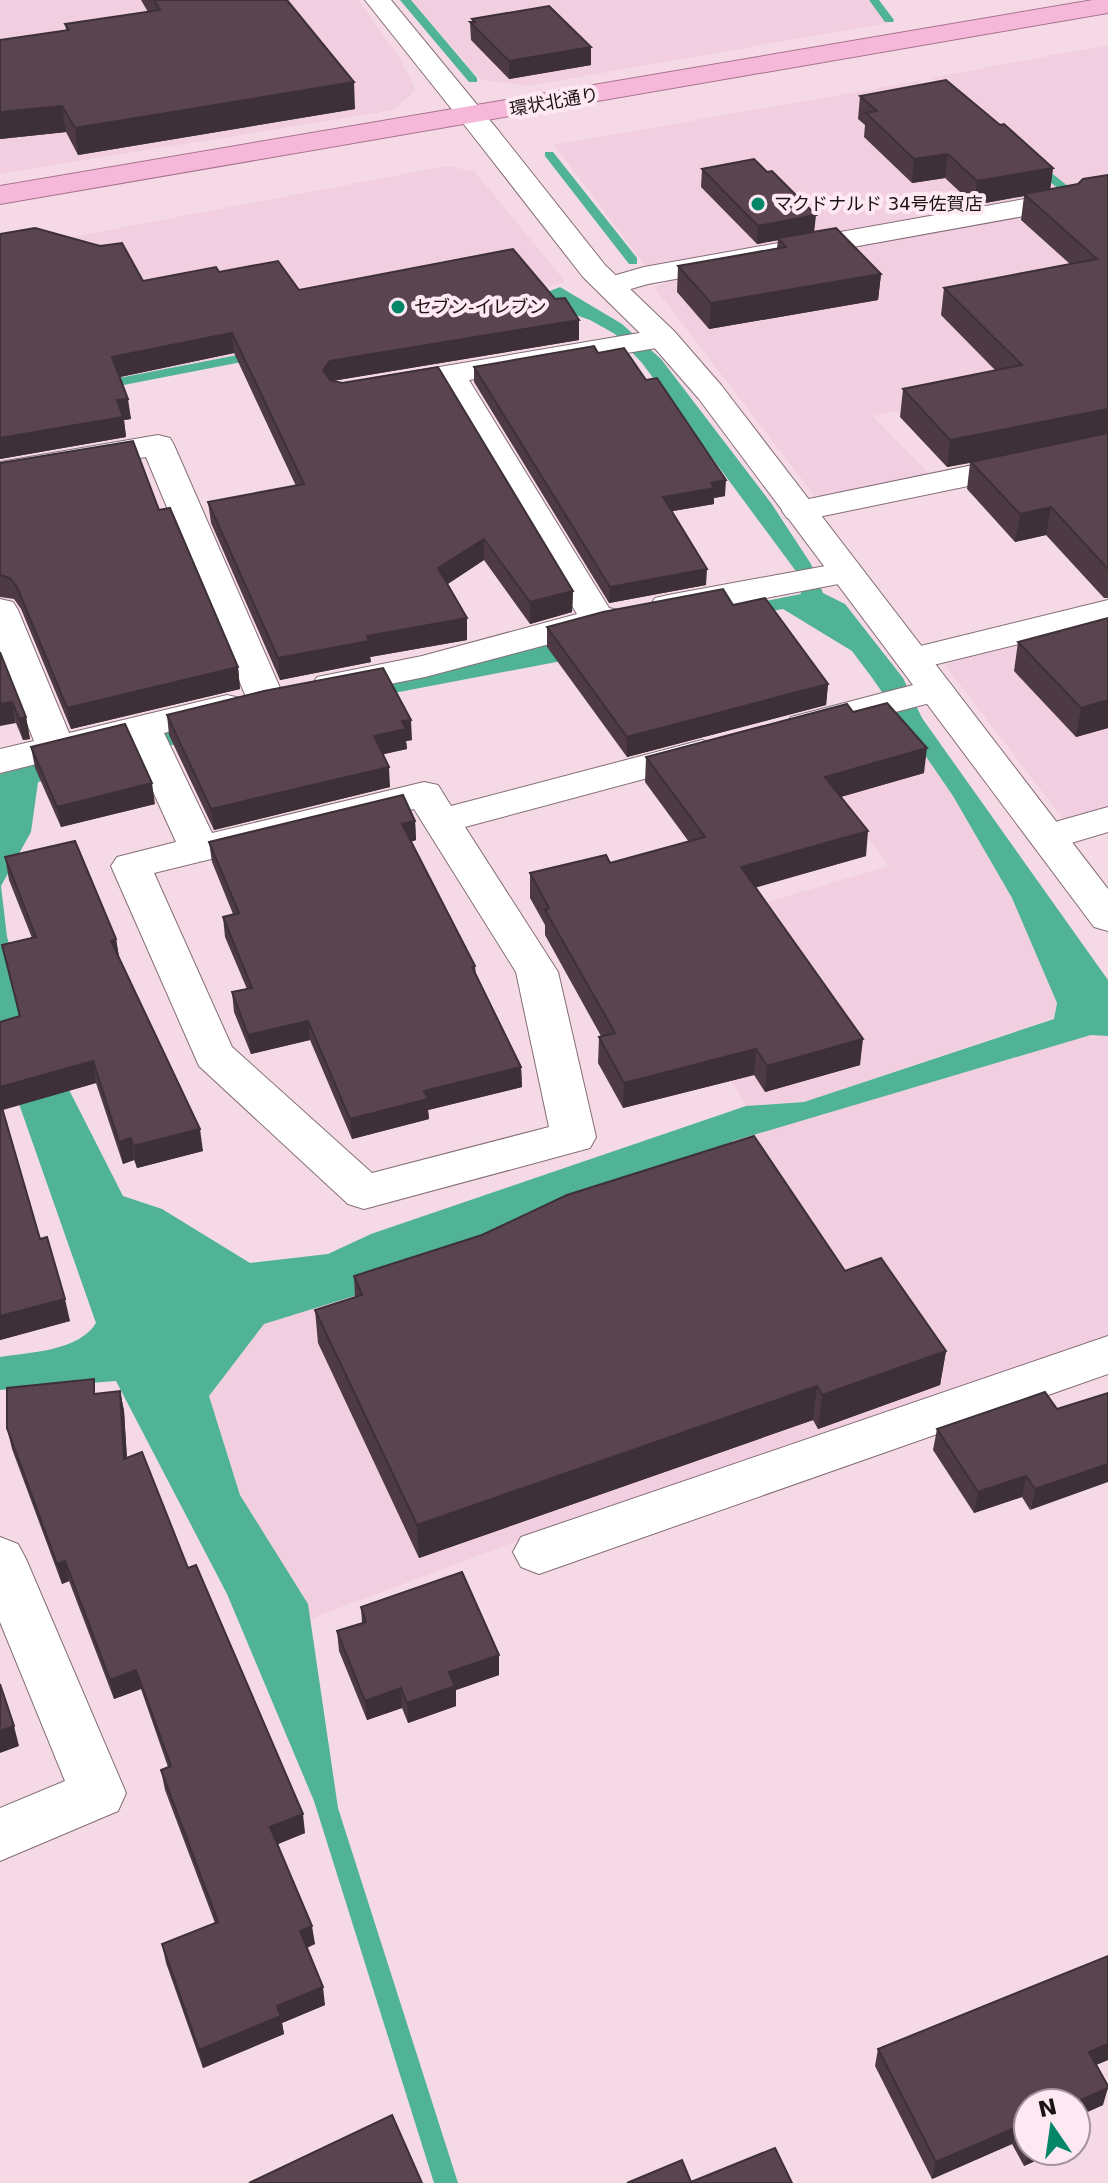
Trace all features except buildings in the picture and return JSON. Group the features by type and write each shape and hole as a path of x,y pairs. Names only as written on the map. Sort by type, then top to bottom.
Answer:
{"highway":[{"name":"環状北通り","path":"0,215 1108,5"},
{"name":"環状北通り","path":"0,195 479,126 1108,27"}],"street":[{"path":"378,0 594,271 610,286 644,341 710,392 799,511 836,575 924,681 1108,917"},
{"path":"610,286 657,274 1064,201"},
{"path":"359,389 644,341"},
{"path":"450,375 598,619"},
{"path":"0,472 158,445 265,697"},
{"path":"799,511 1108,447"},
{"path":"0,761 56,748 150,742 265,697 425,666 598,619 836,575"},
{"path":"0,610 56,748"},
{"path":"442,821 877,705 924,681 1108,611"},
{"path":"150,742 200,850"},
{"path":"424,794 442,821 537,972 574,1137 364,1192 214,1055 131,866 424,794"},
{"path":"1048,837 1108,819"},
{"path":"539,1552 1108,1355"},
{"path":"0,1559 98,1793 0,1835"}],"shaded area":[{"path":"0,0 358,0 399,57 416,90 393,110 0,174"},
{"path":"411,0 870,0 889,23 527,86 480,79"},
{"path":"1108,46 1108,220 931,78 1063,53"},
{"path":"918,81 954,101 1067,196 646,267 554,145"},
{"path":"446,166 474,171 565,281 518,300 73,387 9,249"},
{"path":"1080,206 1108,370 873,416 931,476 817,499 654,287 686,276"},
{"path":"560,287 622,324 661,359 771,503 811,564 823,593 845,604 903,678 922,718 1108,980 1108,1036 1091,1035 733,1141 695,1173 464,1262 264,1324 209,1396 240,1495 308,1604 338,1808 458,2183 434,2183 314,1801 227,1594 116,1381 0,1390 0,1357 66,1345 88,1332 96,1323 0,1050 0,774 206,721 561,641 801,594 798,574 642,363 615,334 590,320 530,299","holes":["783,609 852,651 953,796 1012,898 1057,1003 1054,1019 804,1102 746,1106 371,1234 328,1254 250,1263 162,1209 123,1196 36,1025 7,937 1,886 31,832 38,782 117,758 399,692 588,656 634,638"]},
{"path":"1108,623 1108,810 1067,824 944,664"},
{"path":"900,718 953,796 1012,898 1057,1003 1054,1018 804,1102 746,1106 649,937 889,866 849,813 816,818"},
{"path":"1091,1035 1108,1036 1108,1340 528,1537 310,1619 307,1603 240,1495 209,1396 264,1324 464,1262 695,1173 732,1141"}],"waterway":[{"path":"405,0 473,80"},
{"path":"874,0 889,20"},
{"path":"549,154 633,261"},
{"path":"1035,165 1108,224"},
{"path":"98,386 258,355"}],"place":[{"name":"マクドナルド 34号佐賀店","path":"758,204"},
{"name":"セブン-イレブン","path":"398,307"}]}
